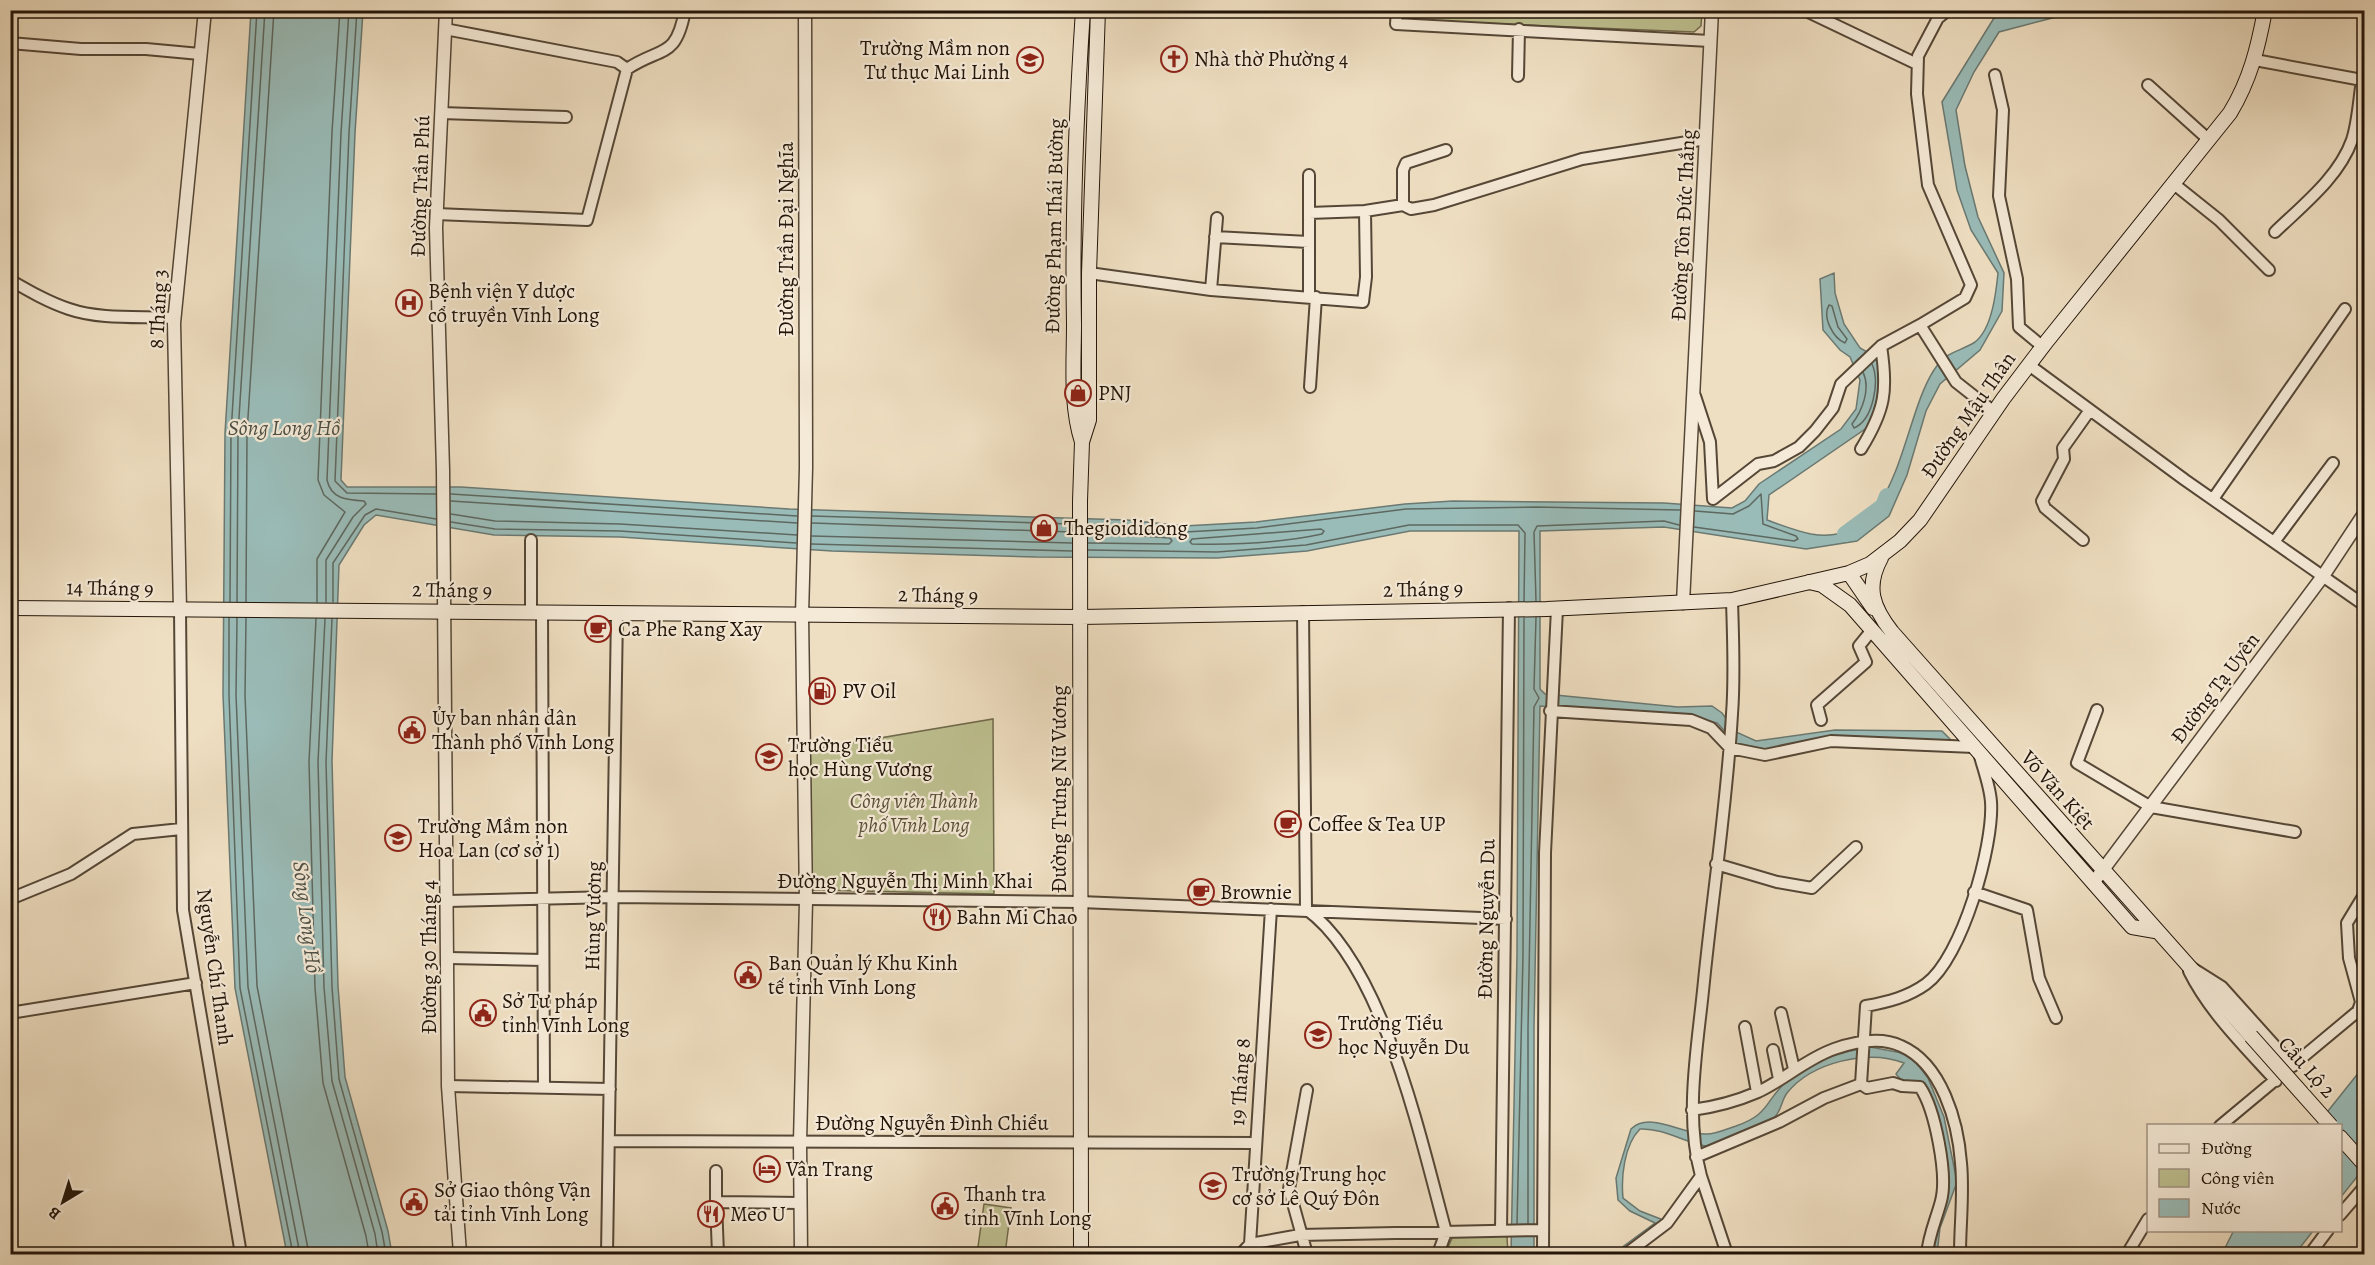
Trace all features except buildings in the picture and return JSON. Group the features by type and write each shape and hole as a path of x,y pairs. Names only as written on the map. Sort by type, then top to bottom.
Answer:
{"main road":[{"name":"Đường Phạm Thái Bường","path":"1082,442 1075,420 1073,272 1077,109 1083,10"},
{"name":"Đường Phạm Thái Bường","path":"1080,576 1082,442 1089,420 1089,273 1098,10"},
{"name":"Đường Mậu Thân","path":"1552,609 1732,600 1849,573 1882,556 1920,520 2029,365 2209,140 2245,89 2255,60 2265,10"},
{"path":"1073,272 1089,273"},
{"name":"Võ Văn Kiệt","path":"1882,556 1871,586 1878,614 2155,931 2252,1036"},
{"path":"1846,602 1849,573"},
{"path":"1849,573 1878,614 1869,627"},
{"name":"Đường Trưng Nữ Vương","path":"1080,576 1081,1254"},
{"name":"Võ Văn Kiệt","path":"1809,582 1822,585 1846,602 2132,927 2155,931"},
{"name":"14 Tháng 9","path":"10,608 362,611"},
{"name":"2 Tháng 9","path":"362,611 1080,617 1552,609"},
{"name":"Cầu Lộ 2","path":"2252,1036 2330,1124"},
{"path":"2342,1139 2364,1164"}],"street":[{"name":"8 Tháng 3","path":"180,610 174,318 205,10"},
{"name":"Đường Trần Phú","path":"443,551 436,214 446,10"},
{"path":"436,214 587,220 627,69 641,59 663,53 681,33 685,10"},
{"name":"Đường Trần Đại Nghĩa","path":"801,1254 800,1142 806,901 802,615 806,468 805,10"},
{"path":"1396,10 1396,24 1710,41"},
{"name":"Đường Tôn Đức Thắng","path":"1683,603 1693,441 1712,10"},
{"path":"1804,10 1917,64"},
{"path":"1695,396 1710,442 1713,499 1758,464 1774,461 1799,447 1833,408 1841,384 1881,346 1965,298 1971,285 1928,185 1917,94 1917,64 1938,18 1948,10"},
{"path":"445,29 617,62 627,69"},
{"path":"1518,76 1519,29"},
{"path":"10,43 81,49 146,49 200,54"},
{"path":"2255,60 2362,80 2353,138 2345,157 2316,192 2275,232"},
{"path":"1995,75 2003,110 1999,196 2016,279 2019,327 2043,347"},
{"path":"2148,85 2209,140"},
{"path":"441,113 566,117"},
{"path":"1309,213 1365,211 1403,205 1411,209 1434,205 1582,159 1706,139"},
{"path":"1403,205 1403,170 1406,163 1446,150"},
{"path":"1309,175 1309,242 1313,297 1310,387"},
{"path":"2174,184 2219,220 2269,270"},
{"path":"1089,273 1211,290 1363,302 1366,277 1365,211"},
{"path":"1211,290 1217,218"},
{"path":"1215,237 1309,242"},
{"path":"10,280 36,295 71,310 104,315 174,318"},
{"path":"2213,499 2345,309"},
{"path":"1920,325 1956,381 1994,412"},
{"path":"1861,449 1884,405 1886,381 1881,346"},
{"path":"2029,365 2364,605"},
{"path":"2083,540 2045,508 2042,501 2064,459 2063,448 2090,410"},
{"path":"2274,542 2333,463"},
{"name":"Đường Tạ Uyên","path":"2093,883 2323,576 2364,514"},
{"path":"531,540 537,612 544,1088"},
{"name":"Đường 30 Tháng 4","path":"443,551 449,958 448,1086 460,1254"},
{"path":"1727,1254 1701,1176 1696,1154 1692,1110 1730,745 1732,600"},
{"name":"Đường Nguyễn Du","path":"1503,1231 1512,608"},
{"path":"1543,1254 1539,1230 1545,853 1552,672 1552,609"},
{"name":"Nguyễn Chí Thanh","path":"180,610 183,910 241,1254"},
{"path":"1303,612 1306,909 1324,922 1359,972 1399,1063 1446,1232 1438,1254"},
{"name":"Hùng Vương","path":"607,1254 617,613"},
{"path":"1821,720 1817,705 1866,662 1858,646 1869,627"},
{"path":"2097,710 2077,763 2151,807 2295,832"},
{"path":"1550,711 1691,720 1711,728 1730,745 1765,755 1831,741 1976,750 1991,801 1988,841 1974,892 1948,959 1927,983 1900,998 1866,1006 1862,1044 1861,1080 1867,1088 1893,1083 1920,1087 1924,1094 1937,1140 1943,1184 1942,1200 1932,1224 1927,1254"},
{"path":"10,898 71,874 133,834 181,829"},
{"path":"1716,864 1778,882 1812,888 1856,847"},
{"path":"1974,892 2026,910 2039,978 2056,1018"},
{"path":"2221,1124 2358,1011 2361,1002 2349,958 2347,923 2364,895"},
{"name":"Đường Nguyễn Thị Minh Khai","path":"448,901 613,897 806,901 1080,902 1306,909 1506,919"},
{"name":"19 Tháng 8","path":"1250,1244 1271,909"},
{"path":"449,958 543,960"},
{"path":"2187,965 2205,974 2222,987 2293,1065"},
{"path":"2187,965 2197,987 2229,1029 2276,1081"},
{"path":"10,1013 196,983"},
{"path":"1781,1013 1794,1069"},
{"path":"1745,1027 1757,1092"},
{"path":"1692,1110 1711,1108 1757,1092 1794,1069 1833,1050 1872,1040 1900,1045 1919,1059 1934,1077 1947,1100 1954,1119 1961,1163 1960,1254"},
{"path":"1773,1050 1779,1079"},
{"path":"1696,1154 1779,1122 1861,1080"},
{"path":"448,1086 610,1089"},
{"path":"1306,1254 1289,1190 1307,1090"},
{"name":"Đường Nguyễn Đình Chiểu","path":"609,1141 1255,1143"},
{"path":"716,1171 718,1254"},
{"path":"1626,1254 1667,1223 1701,1176"},
{"path":"2342,1213 2364,1187"},
{"path":"716,1202 800,1203"},
{"path":"2127,1254 2147,1221"},
{"path":"1241,1254 1250,1244 1300,1234 1539,1230"},
{"path":"2310,1254 2326,1232"}],"green space":[{"path":"1401,10 1702,11 1701,26 1694,32 1405,20"},
{"name":"Công viên Thành phố Vĩnh Long","path":"993,719 994,894 812,890 809,750"},
{"path":"984,1204 1011,1208 1005,1254 977,1254"},
{"path":"1501,1234 1507,1237 1508,1254 1445,1254 1453,1236"}],"water":[{"name":"Sông Long Hồ","path":"251,11 363,11 355,133 341,480 347,487 461,487 789,509 1127,520 1184,526 1256,522 1405,504 1453,501 1664,503 1732,508 1745,501 1759,484 1841,429 1856,409 1860,380 1850,357 1840,350 1823,330 1820,279 1834,273 1835,293 1844,324 1860,348 1876,357 1883,374 1879,399 1868,427 1769,495 1767,520 1811,534 1840,533 1863,522 1880,502 1893,477 1923,393 1934,370 1948,355 1975,342 1985,329 1992,310 1998,273 1971,230 1957,190 1942,102 1994,18 2030,11 2059,11 2056,17 1999,32 1974,72 1956,110 1965,166 1978,217 2004,273 2002,311 1980,350 1940,384 1926,411 1907,475 1889,516 1857,541 1806,549 1664,527 1540,531 1540,689 1545,694 1678,707 1712,706 1722,713 1736,732 1756,741 1835,730 1942,731 1953,742 1892,738 1766,751 1738,745 1717,723 1694,717 1540,706 1534,1028 1534,1254 1511,1254 1517,955 1519,531 1410,531 1307,551 1217,558 1036,557 832,551 620,537 494,535 376,515 364,525 339,565 332,761 338,986 345,1077 388,1231 392,1254 287,1254 235,988 223,695 225,433"},
{"path":"1870,1047 1902,1053 1915,1061 1928,1078 1944,1117 1957,1182 1940,1228 1937,1254 1932,1254 1934,1230 1944,1204 1926,1089 1902,1081 1896,1074 1904,1063 1874,1057 1841,1061 1811,1073 1787,1093 1774,1118 1731,1141 1705,1146 1665,1133 1640,1129 1627,1152 1623,1198 1640,1211 1666,1221 1623,1254 1613,1254 1655,1223 1630,1211 1618,1200 1616,1178 1631,1129 1647,1122 1696,1133 1720,1132 1755,1117 1786,1082 1804,1069 1848,1051"},
{"path":"2364,1066 2364,1168 2342,1196 2342,1124 2318,1124"},
{"path":"2233,1232 2312,1232 2295,1254 2222,1254"}],"waterway":[{"path":"1845,534 1883,506 1887,496"}],"place":[{"name":"Nhà thờ Phường 4","path":"1174,59"},
{"name":"Trường Mầm non Tư thục Mai Linh","path":"1030,60"},
{"name":"Bệnh viện Y dược cổ truyền Vĩnh Long","path":"409,303"},
{"name":"PNJ","path":"1078,393"},
{"name":"Thegioididong","path":"1044,528"},
{"name":"Ca Phe Rang Xay","path":"598,629"},
{"name":"PV Oil","path":"822,691"},
{"name":"Ủy ban nhân dân Thành phố Vĩnh Long","path":"412,730"},
{"name":"Trường Tiểu học Hùng Vương","path":"769,757"},
{"name":"Coffee & Tea UP","path":"1288,824"},
{"name":"Trường Mầm non Hoa Lan (cơ sở 1)","path":"398,838"},
{"name":"Brownie","path":"1201,892"},
{"name":"Bahn Mi Chao","path":"937,917"},
{"name":"Ban Quản lý Khu Kinh tế tỉnh Vĩnh Long","path":"748,975"},
{"name":"Sở Tư pháp tỉnh Vĩnh Long","path":"483,1013"},
{"name":"Trường Tiểu học Nguyễn Du","path":"1318,1035"},
{"name":"Vân Trang","path":"767,1169"},
{"name":"Trường Trung học cơ sở Lê Quý Đôn","path":"1213,1186"},
{"name":"Sở Giao thông Vận tải tỉnh Vĩnh Long","path":"414,1202"},
{"name":"Thanh tra tỉnh Vĩnh Long","path":"945,1206"},
{"name":"Meo U","path":"711,1214"}]}
